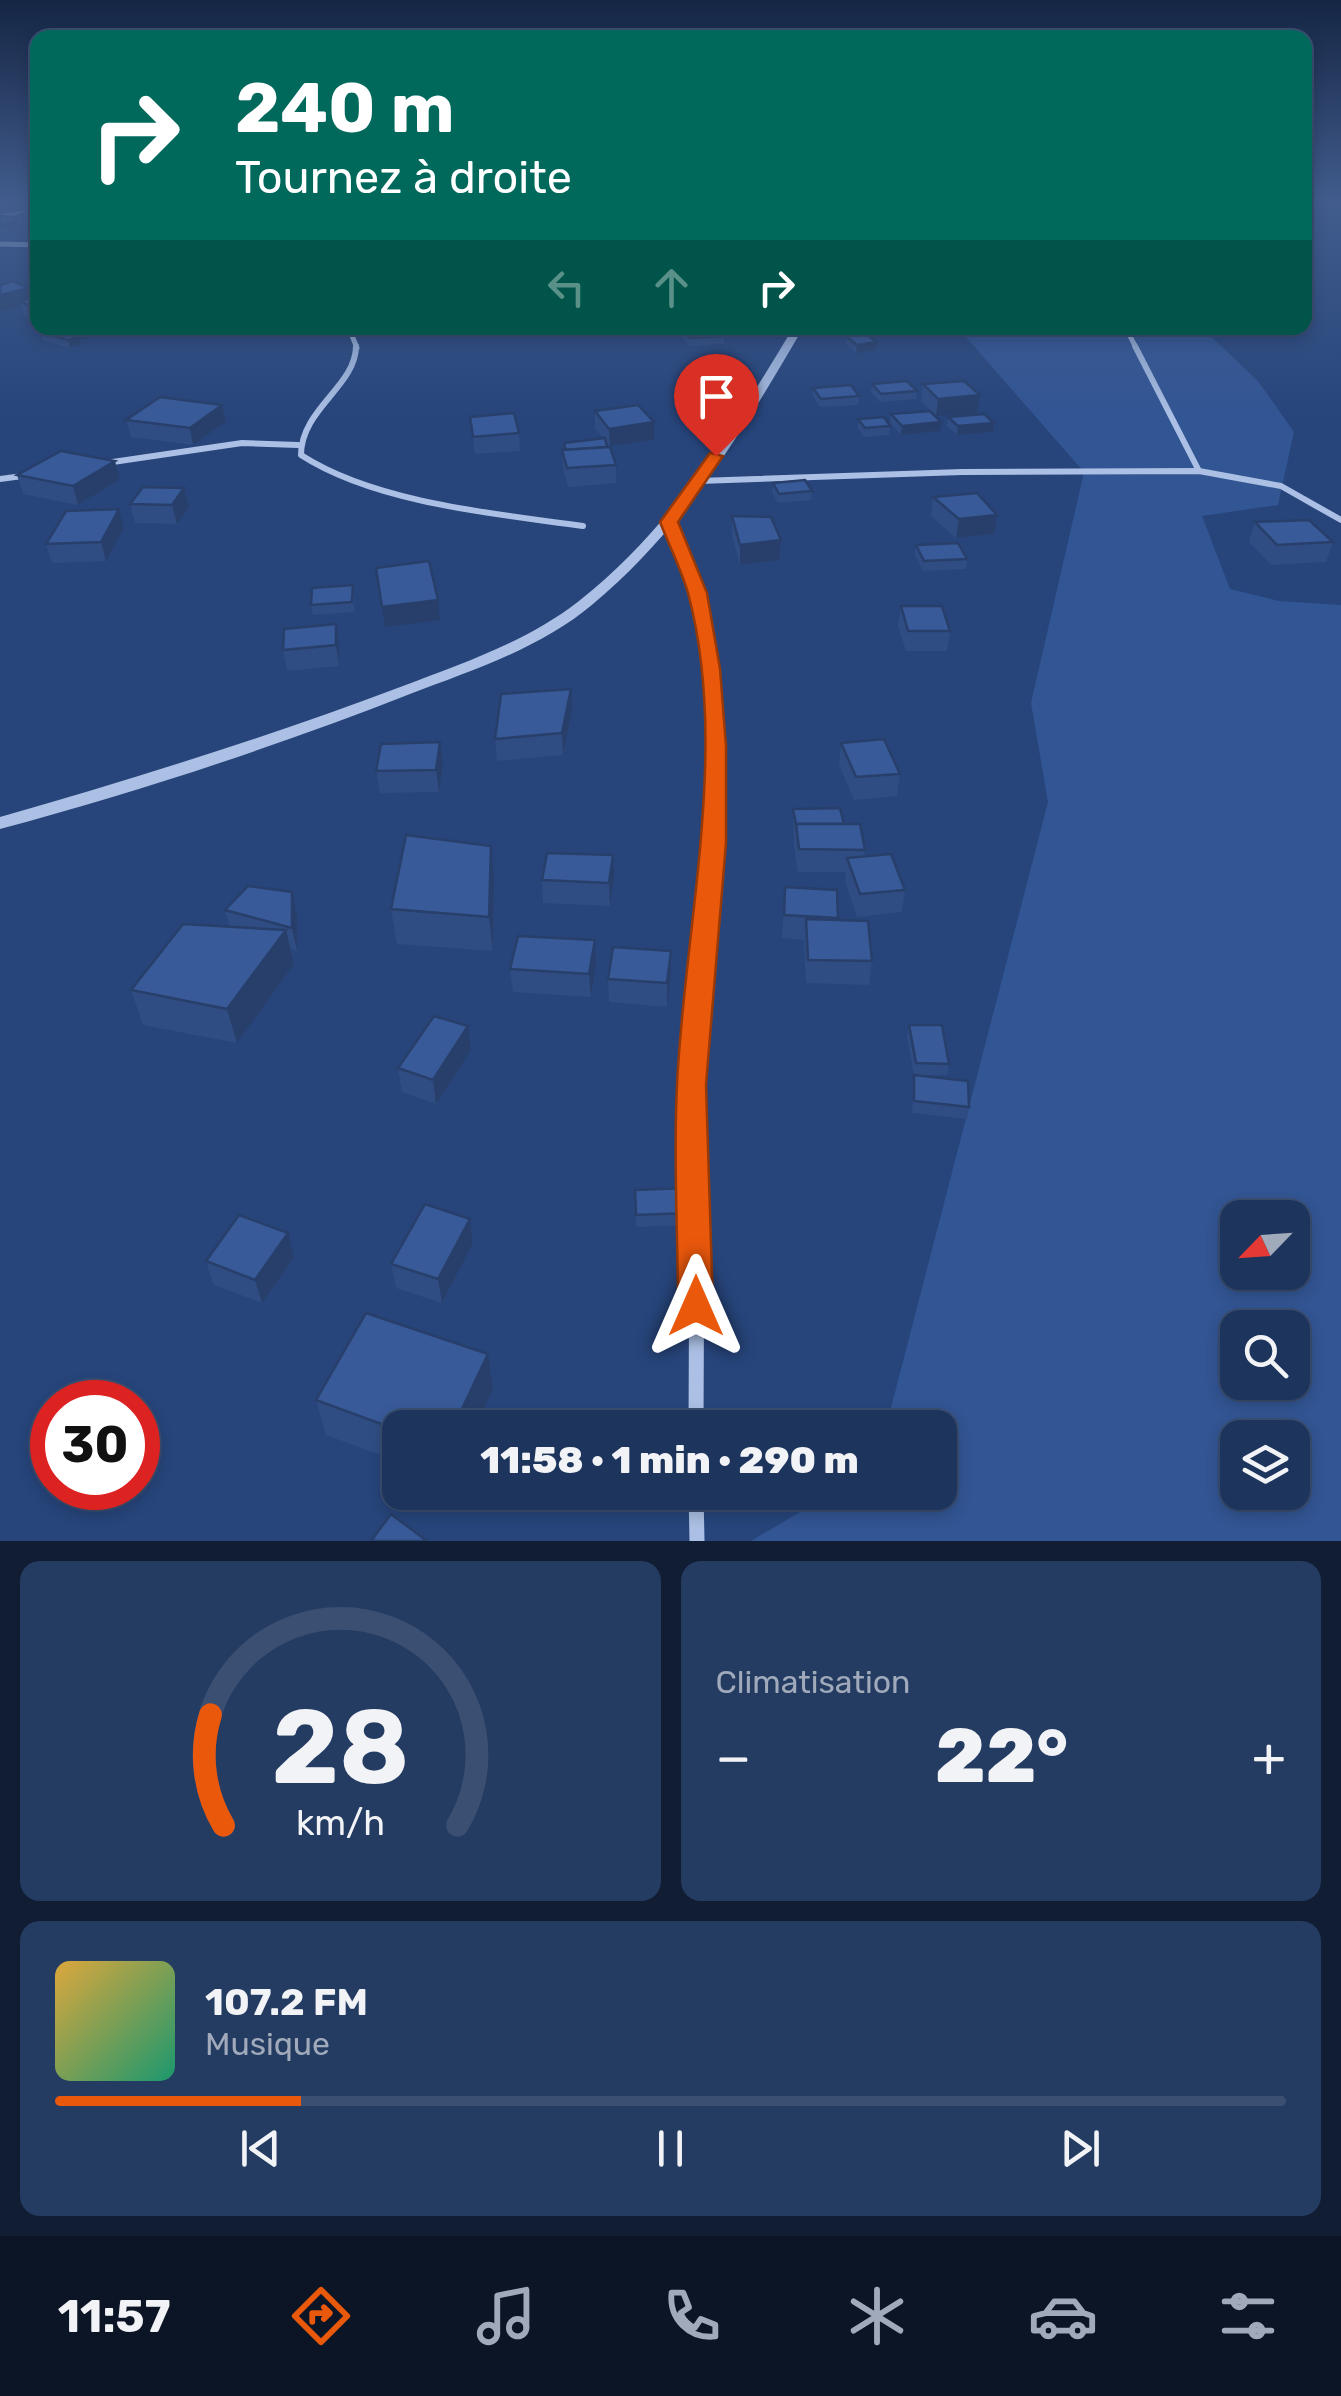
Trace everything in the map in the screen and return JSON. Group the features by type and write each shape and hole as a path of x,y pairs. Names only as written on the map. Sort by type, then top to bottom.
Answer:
{"street":[{"path":"351,335 357,349 354,362 301,433 298,445 310,465 355,480 584,526"},
{"path":"0,822 248,749 504,650 583,605 669,522 793,335"},
{"path":"1130,335 1199,471"},
{"path":"93,465 252,442 298,445"},
{"path":"699,480 1199,471 1280,486 1341,520"},
{"path":"0,479 45,472"},
{"path":"669,522 698,593 710,669 714,746 714,843 692,1085 697,1191 696,1410"},
{"path":"696,1510 697,1541"}],"shaded area":[{"path":"964,335 1209,335 1258,381 1294,432 1278,505 1202,516 1230,589 1279,601 1341,605 1341,1541 751,1541 803,1510 957,1510 957,1410 890,1410 1048,802 1031,703 1084,472"}],"building":[{"path":"13,281 29,288 0,295 0,285"},
{"path":"51,335 79,336 68,340"},
{"path":"687,335 724,336 689,338"},
{"path":"867,335 877,342 857,345 846,336"},
{"path":"907,381 917,391 881,394 872,384"},
{"path":"964,381 980,395 938,399 923,384"},
{"path":"851,385 859,396 821,399 813,388"},
{"path":"160,397 222,405 190,428 126,420"},
{"path":"638,405 654,422 609,429 595,411"},
{"path":"930,411 941,422 902,426 891,414"},
{"path":"514,413 519,433 473,437 470,417"},
{"path":"984,414 994,423 958,426 948,417"},
{"path":"884,417 890,426 865,428 858,419"},
{"path":"605,438 607,447 566,450 564,443"},
{"path":"610,447 616,465 567,468 562,450"},
{"path":"61,451 115,461 73,486 17,475"},
{"path":"805,480 812,491 779,494 773,483"},
{"path":"143,487 184,488 172,505 130,504"},
{"path":"977,493 997,515 959,519 933,497"},
{"path":"119,509 101,542 46,544 66,511"},
{"path":"732,516 771,517 781,540 740,545"},
{"path":"1309,520 1333,542 1277,545 1255,522"},
{"path":"958,543 967,559 924,561 916,545"},
{"path":"429,561 438,600 382,607 376,568"},
{"path":"353,585 352,602 311,605 312,588"},
{"path":"901,606 942,606 950,631 908,631"},
{"path":"336,624 336,645 283,650 284,629"},
{"path":"571,689 562,733 495,739 501,694"},
{"path":"884,739 900,774 856,777 841,743"},
{"path":"440,742 436,770 376,771 381,744"},
{"path":"840,808 844,824 796,824 793,809"},
{"path":"796,824 860,824 865,850 799,849"},
{"path":"406,835 491,846 489,917 391,909"},
{"path":"547,853 613,855 609,883 542,880"},
{"path":"891,854 905,890 860,894 847,858"},
{"path":"248,886 292,892 292,928 225,910"},
{"path":"785,887 837,890 838,918 784,915"},
{"path":"806,919 868,921 872,961 808,960"},
{"path":"183,924 286,930 227,1009 131,990"},
{"path":"518,936 595,940 589,974 510,969"},
{"path":"613,947 671,951 667,983 608,979"},
{"path":"434,1016 468,1026 433,1080 398,1068"},
{"path":"909,1025 942,1025 949,1064 916,1063"},
{"path":"914,1075 968,1081 969,1107 914,1101"},
{"path":"687,1188 689,1213 636,1215 635,1190"},
{"path":"425,1204 470,1219 438,1279 391,1264"},
{"path":"239,1215 288,1233 255,1280 206,1261"},
{"path":"366,1313 488,1354 462,1410 382,1410 382,1424 316,1400"},
{"path":"391,1514 427,1541 371,1541"}],"route":[{"path":"696,1306 697,1191 692,1085 714,843 714,746 710,669 698,593 669,522 716,456"}]}
